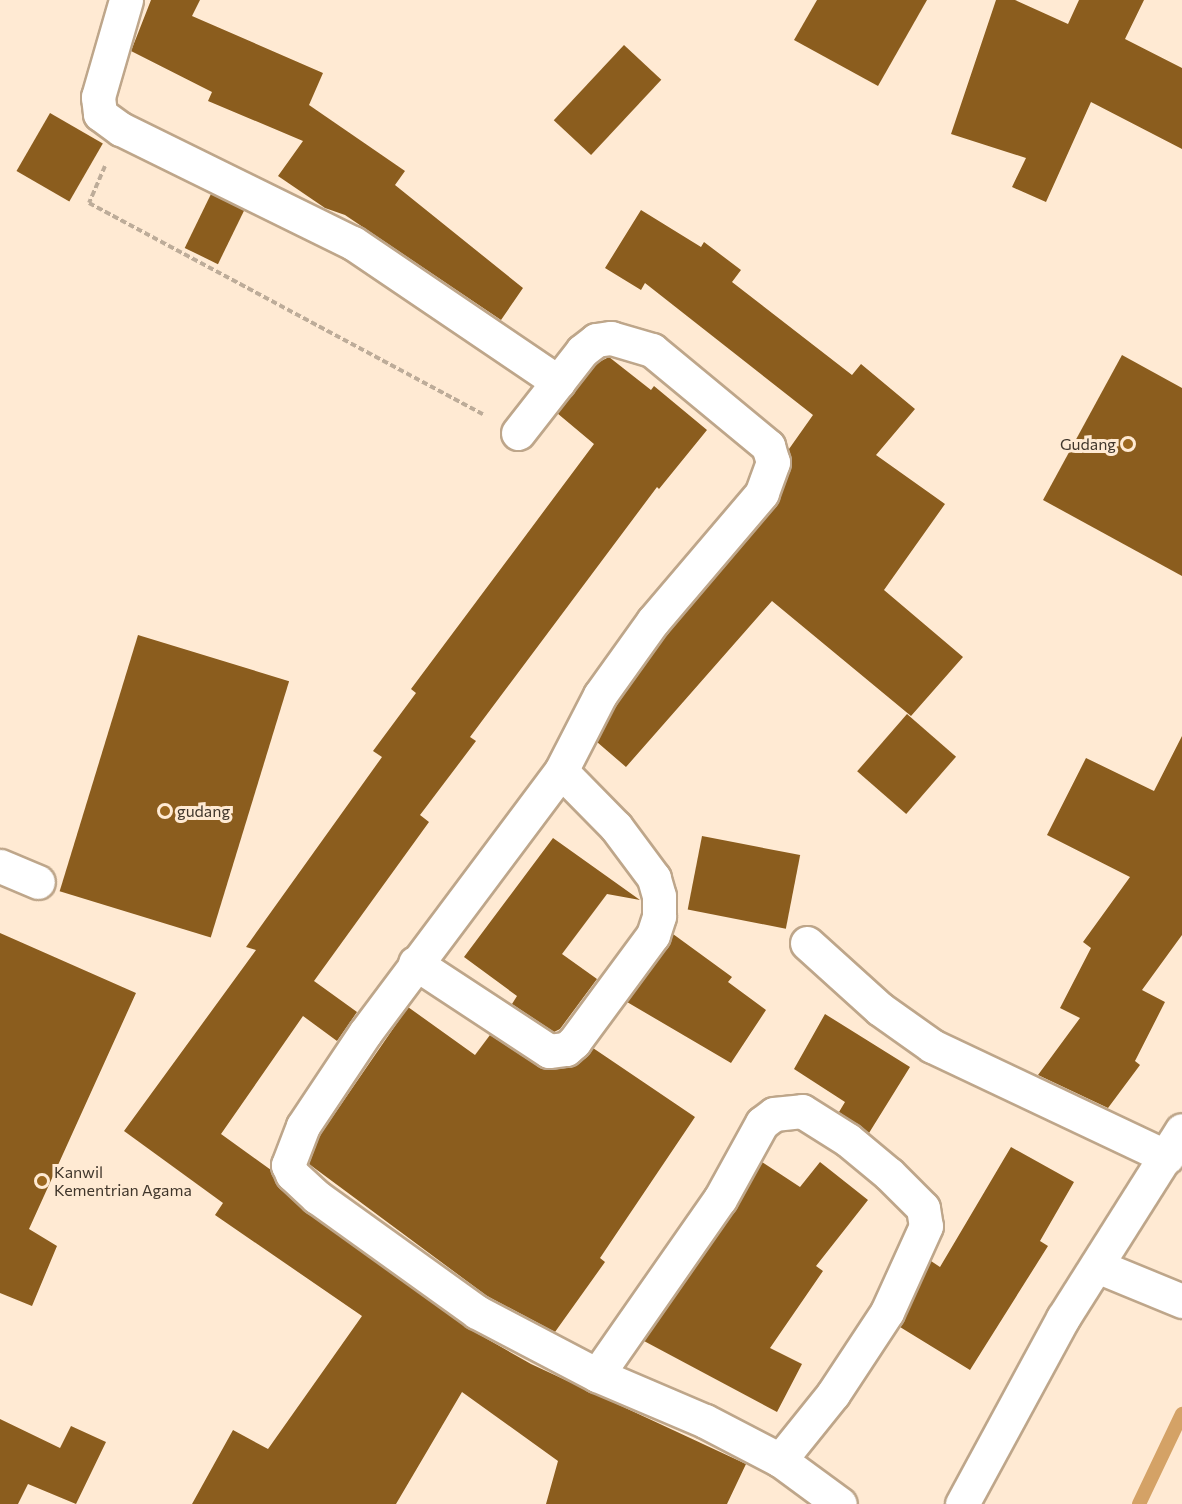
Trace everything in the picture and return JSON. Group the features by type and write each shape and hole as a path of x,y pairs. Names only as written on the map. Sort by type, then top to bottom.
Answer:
{"street":[{"path":"126,0 97,104 100,114 121,129 345,238 558,382"},
{"path":"518,433 596,339 627,340 652,350 768,446 773,462 762,494 653,621 600,695 561,771 415,963 303,1126 289,1155 292,1174 317,1197 477,1312 597,1375 705,1421 780,1460 840,1504"},
{"path":"415,963 549,1051 566,1049 574,1042 653,934 659,916 659,896 654,878 616,827 561,771"},
{"path":"0,866 38,882"},
{"path":"807,943 880,1009 932,1046 1174,1143 1005,1420 962,1504"},
{"path":"597,1375 720,1199 762,1123 774,1114 802,1111 848,1140 889,1174 923,1208 926,1226 887,1312 833,1394 780,1460"},
{"path":"1097,1266 1180,1300"}],"path":[{"path":"121,129 89,203 266,301 518,433"}],"building":[{"path":"151,0 200,0 192,16 323,73 309,105 405,171 395,185 523,288 501,320 345,215 325,208 278,176 303,141 208,101 212,92 131,51"},
{"path":"817,0 927,0 878,86 794,40"},
{"path":"996,0 1015,0 1068,24 1079,0 1144,0 1125,39 1182,68 1182,149 1091,102 1046,202 1012,187 1026,158 951,134"},
{"path":"624,45 661,80 591,155 554,120"},
{"path":"50,113 103,144 69,202 17,171"},
{"path":"211,194 244,210 218,264 185,248"},
{"path":"641,210 701,247 704,242 741,270 732,282 852,375 861,364 915,409 876,455 945,504 884,590 963,657 911,716 772,601 626,767 597,742 616,705 668,633 777,505 791,468 789,449 813,415 645,283 641,290 605,268"},
{"name":"Gudang","path":"1122,355 1182,388 1182,576 1043,500"},
{"path":"609,357 651,390 654,386 707,430 659,489 657,487 470,737 476,741 420,815 429,822 314,981 357,1012 337,1041 303,1016 221,1134 271,1170 279,1187 306,1212 466,1327 531,1364 746,1464 727,1504 546,1504 558,1461 462,1392 396,1504 192,1504 233,1430 268,1449 362,1316 215,1215 223,1203 124,1131 256,950 246,947 382,757 373,751 416,693 411,689 594,444 557,413 595,364"},
{"name":"gudang","path":"138,635 289,681 211,937 60,891"},
{"path":"907,714 956,757 906,814 857,771"},
{"path":"1182,736 1182,935 1142,990 1165,1002 1135,1061 1140,1065 1108,1108 1038,1075 1080,1018 1060,1008 1091,948 1083,942 1130,877 1047,835 1086,758 1154,791"},
{"path":"702,836 800,855 786,929 688,910"},
{"path":"553,838 640,900 607,894 562,954 597,979 560,1029 554,1032 512,1004 517,996 464,957"},
{"name":"Kanwil Kementrian Agama","path":"0,933 136,993 29,1229 57,1246 32,1306 0,1293"},
{"path":"673,934 732,977 728,982 766,1010 731,1063 627,1002"},
{"path":"408,1007 475,1055 490,1035 539,1067 550,1070 578,1063 593,1048 695,1117 600,1258 605,1262 555,1332 487,1296 309,1164 320,1135"},
{"path":"825,1014 910,1067 869,1133 839,1112 845,1102 794,1069"},
{"path":"1011,1147 1074,1182 1040,1241 1048,1246 970,1370 900,1327 931,1261 940,1267"},
{"path":"762,1162 800,1187 820,1162 868,1200 816,1266 823,1271 770,1348 802,1364 777,1412 644,1341 735,1210"},
{"path":"0,1419 60,1448 71,1426 106,1442 76,1504 28,1484 18,1504 0,1504"}],"waterway":[{"path":"1139,1504 1182,1414"}],"place":[{"name":"Gudang","path":"1128,444"},
{"name":"gudang","path":"165,811"},
{"name":"Kanwil Kementrian Agama","path":"42,1181"}]}
